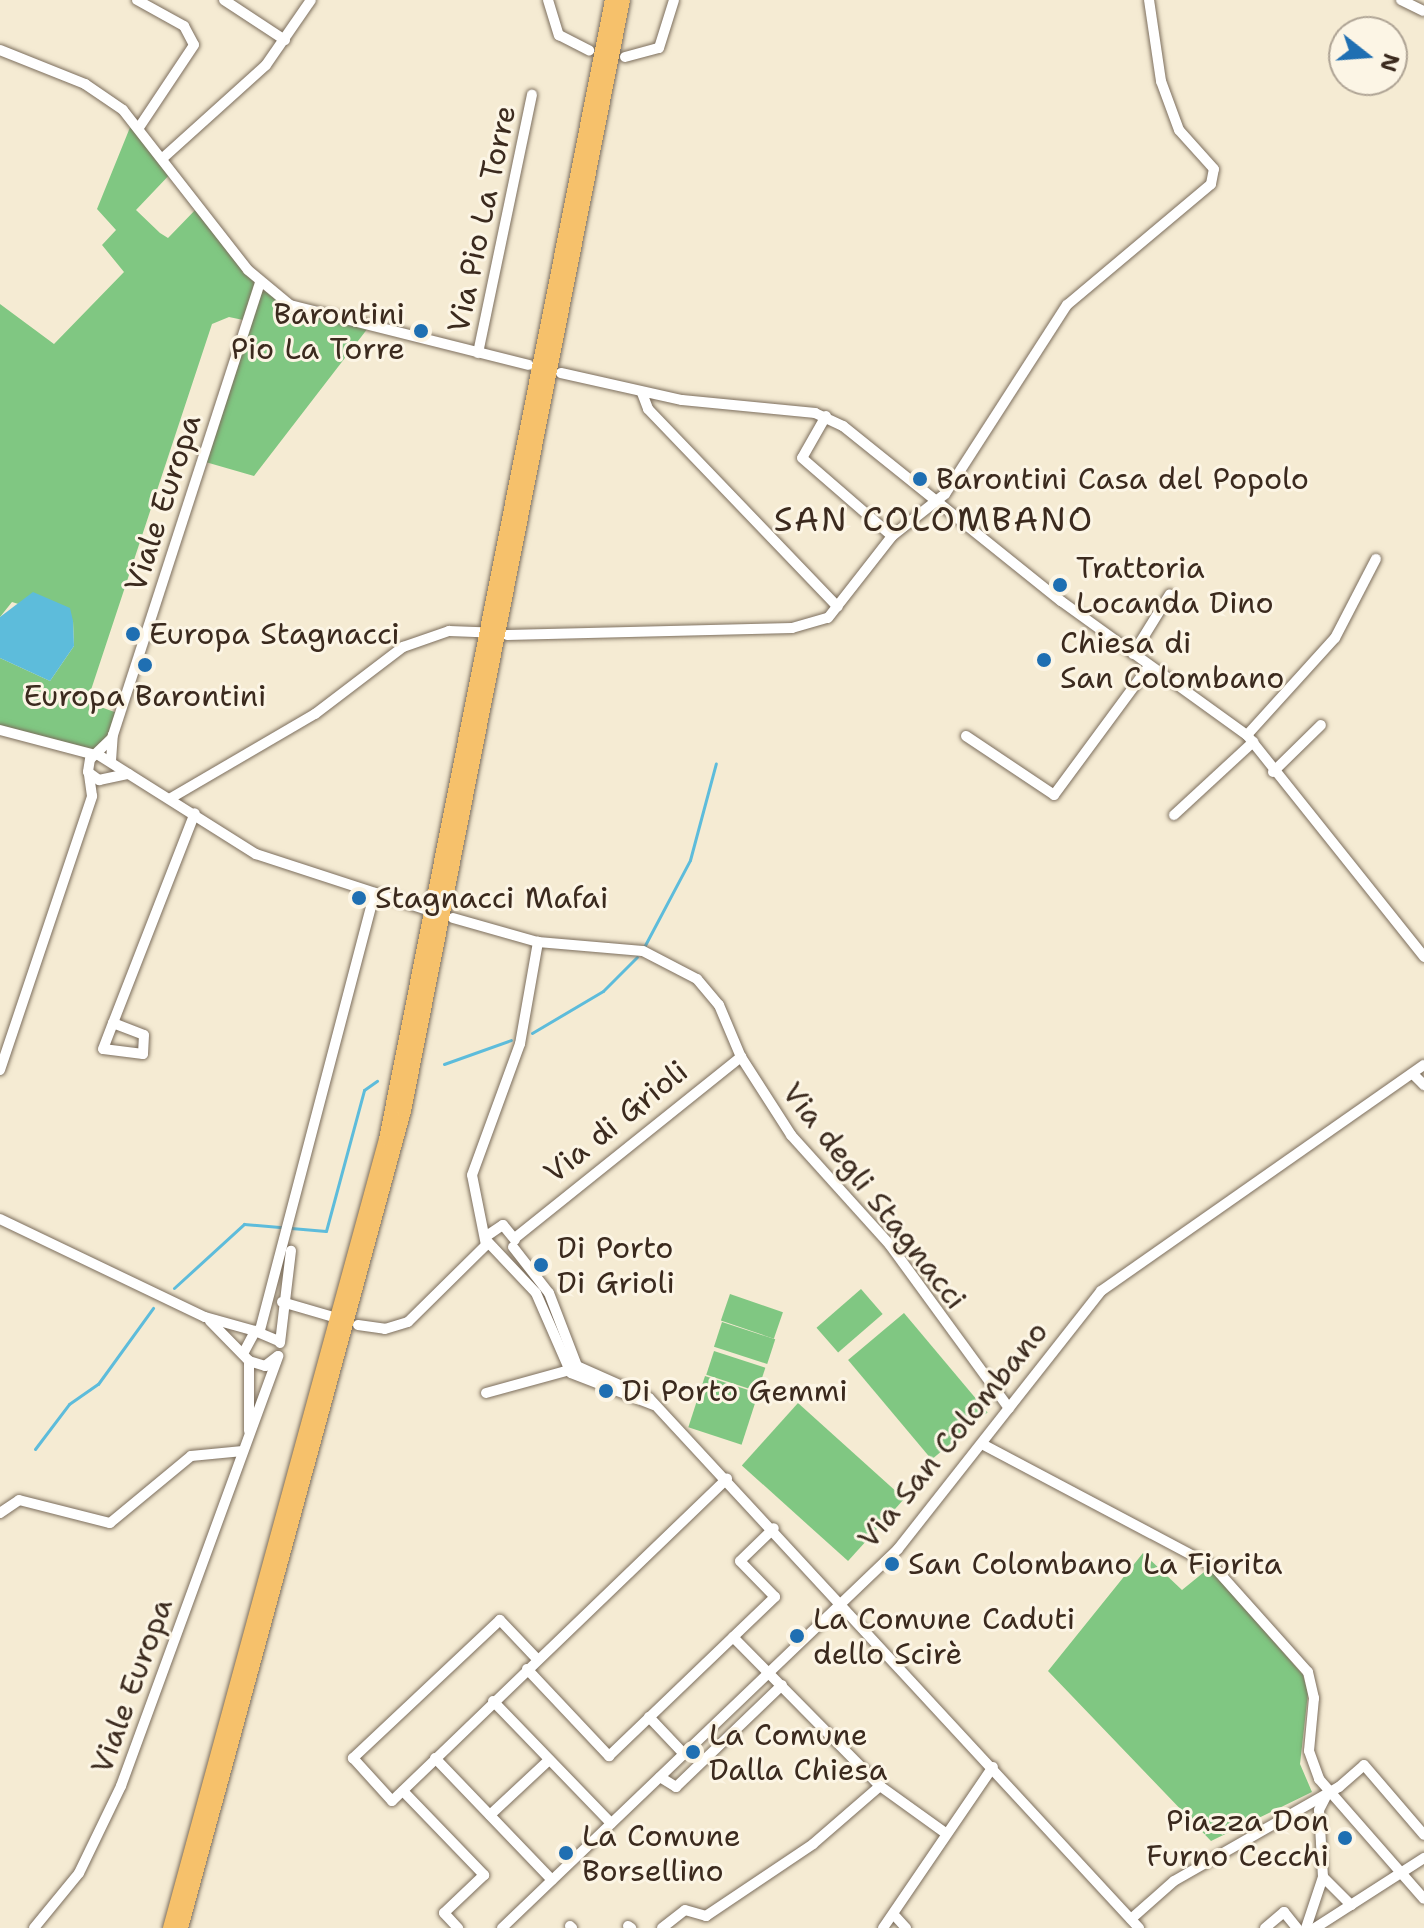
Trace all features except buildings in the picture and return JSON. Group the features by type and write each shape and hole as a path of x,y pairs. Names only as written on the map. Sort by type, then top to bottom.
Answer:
{"highway":[{"path":"170,1928 386,1139 612,0"},
{"path":"181,1928 401,1125 623,0"}],"street":[{"path":"139,0 187,29 194,45 140,126"},
{"path":"224,0 285,40"},
{"path":"164,157 285,40 311,0"},
{"path":"548,0 559,35 589,50"},
{"path":"625,57 659,48 674,0"},
{"path":"507,635 809,627 838,607 892,536 936,503 1067,305 1211,184 1214,169 1179,130 1161,81 1149,0"},
{"path":"1401,0 1424,11"},
{"path":"0,50 85,84 140,126 260,283 323,318 529,365"},
{"name":"Via Pio La Torre","path":"478,353 532,95"},
{"name":"Viale Europa","path":"112,762 112,738 260,283"},
{"path":"561,373 642,393 826,416 1133,654 1250,739 1288,793 1424,957"},
{"path":"642,393 648,409 838,607"},
{"path":"826,416 802,458 892,536"},
{"path":"1174,815 1250,739 1335,638 1376,559"},
{"path":"1133,654 1170,594"},
{"path":"171,798 315,714 403,647 449,631 482,632"},
{"path":"966,736 1054,795 1149,666"},
{"path":"1273,772 1321,725"},
{"path":"0,730 112,762 256,854 424,909"},
{"name":"Viale Europa","path":"96,755 112,738"},
{"path":"77,752 88,771 92,796"},
{"path":"88,771 96,755"},
{"path":"0,1070 92,796 107,778 112,762"},
{"path":"88,771 107,778 128,774"},
{"path":"113,1023 195,813"},
{"path":"246,1356 282,1289 294,1221 375,893"},
{"name":"Via degli Stagnacci","path":"453,918 538,942 630,949 680,967 719,1005 741,1057 811,1162 890,1245 1009,1408"},
{"path":"358,1325 404,1324 482,1254 488,1239 485,1214 473,1171 520,1044 538,942"},
{"name":"Via di Grioli","path":"514,1242 523,1227 741,1057"},
{"name":"Via San Colombano","path":"502,1928 845,1603 982,1444 1101,1291 1424,1065"},
{"path":"1413,1074 1424,1085"},
{"path":"485,1214 505,1226 523,1227"},
{"path":"0,1219 205,1317 258,1330 280,1343"},
{"path":"488,1239 505,1226"},
{"path":"505,1226 549,1293 574,1369"},
{"path":"488,1239 536,1293 574,1369 654,1405 845,1603 1139,1928"},
{"path":"482,1254 498,1252 514,1242"},
{"name":"Viale Europa","path":"34,1928 79,1873 109,1814 278,1356 287,1303 282,1289"},
{"path":"272,1305 287,1303 330,1316"},
{"path":"286,1316 310,1310"},
{"path":"205,1317 246,1356 265,1366 278,1356"},
{"name":"Viale Europa","path":"244,1448 246,1356"},
{"path":"486,1393 574,1369"},
{"path":"982,1444 1214,1567 1308,1672 1314,1698 1310,1756 1328,1793 1403,1872 1424,1899"},
{"path":"0,1513 19,1500 110,1523 191,1456 244,1448"},
{"path":"537,1659 500,1620 353,1758 392,1801 727,1479"},
{"path":"527,1669 609,1756 775,1597 740,1561 774,1528"},
{"path":"733,1637 880,1786 944,1832"},
{"path":"660,1777 676,1787 782,1685"},
{"path":"493,1701 611,1823"},
{"path":"649,1717 684,1754"},
{"path":"435,1758 552,1880"},
{"path":"490,1815 549,1760"},
{"path":"1131,1919 1174,1881 1328,1793 1364,1765 1424,1835"},
{"path":"883,1928 896,1917 944,1832 993,1767"},
{"path":"662,1928 685,1910 706,1916 813,1844 880,1786"},
{"path":"403,1791 484,1875 444,1913 458,1928"},
{"path":"1306,1928 1323,1877 1319,1810 1328,1793"},
{"path":"1315,1928 1424,1858"},
{"path":"1323,1877 1351,1905"},
{"path":"1265,1928 1284,1912 1297,1928"},
{"path":"896,1917 906,1928"}],"green space":[{"path":"133,120 174,170 136,210 160,233 168,238 200,205 275,296 368,328 254,476 202,461 248,321 229,317 212,324 87,702 120,714 97,754 0,730 0,658 50,681 74,646 73,621 12,602 0,617 0,304 54,344 124,272 102,245 116,230 97,209"},
{"path":"861,1289 883,1314 838,1353 816,1328"},
{"path":"730,1294 783,1312 774,1339 721,1320"},
{"path":"904,1313 988,1413 932,1460 848,1360"},
{"path":"722,1322 775,1339 767,1364 714,1347"},
{"path":"714,1351 765,1368 758,1391 706,1375"},
{"path":"705,1376 758,1393 742,1445 688,1427"},
{"path":"798,1403 904,1499 848,1561 742,1465"},
{"path":"1143,1553 1182,1590 1209,1568 1303,1675 1308,1693 1300,1764 1312,1792 1211,1841 1048,1671"}],"water":[{"path":"33,592 70,608 73,621 74,646 50,681 0,658 0,617"}],"waterway":[{"path":"644,947 690,860 716,763"},
{"path":"532,1033 603,991 637,957"},
{"path":"444,1064 511,1040"},
{"path":"174,1288 244,1224 326,1231 364,1090 377,1081"},
{"path":"35,1449 69,1404 98,1384 153,1308"}],"place":[{"name":"Barontini Pio La Torre","path":"421,331"},
{"name":"Barontini Casa del Popolo","path":"920,479"},
{"name":"Trattoria Locanda Dino","path":"1060,585"},
{"name":"Europa Stagnacci","path":"133,634"},
{"name":"Chiesa di San Colombano","path":"1044,660"},
{"name":"Europa Barontini","path":"145,665"},
{"name":"Stagnacci Mafai","path":"359,898"},
{"name":"Di Porto Di Grioli","path":"541,1265"},
{"name":"Di Porto Gemmi","path":"606,1391"},
{"name":"San Colombano La Fiorita","path":"892,1564"},
{"name":"La Comune Caduti dello Scirè","path":"797,1636"},
{"name":"La Comune Dalla Chiesa","path":"693,1752"},
{"name":"Piazza Don Furno Cecchi","path":"1345,1838"},
{"name":"La Comune Borsellino","path":"566,1853"}],"district":[{"name":"SAN COLOMBANO","path":"934,520"}]}
